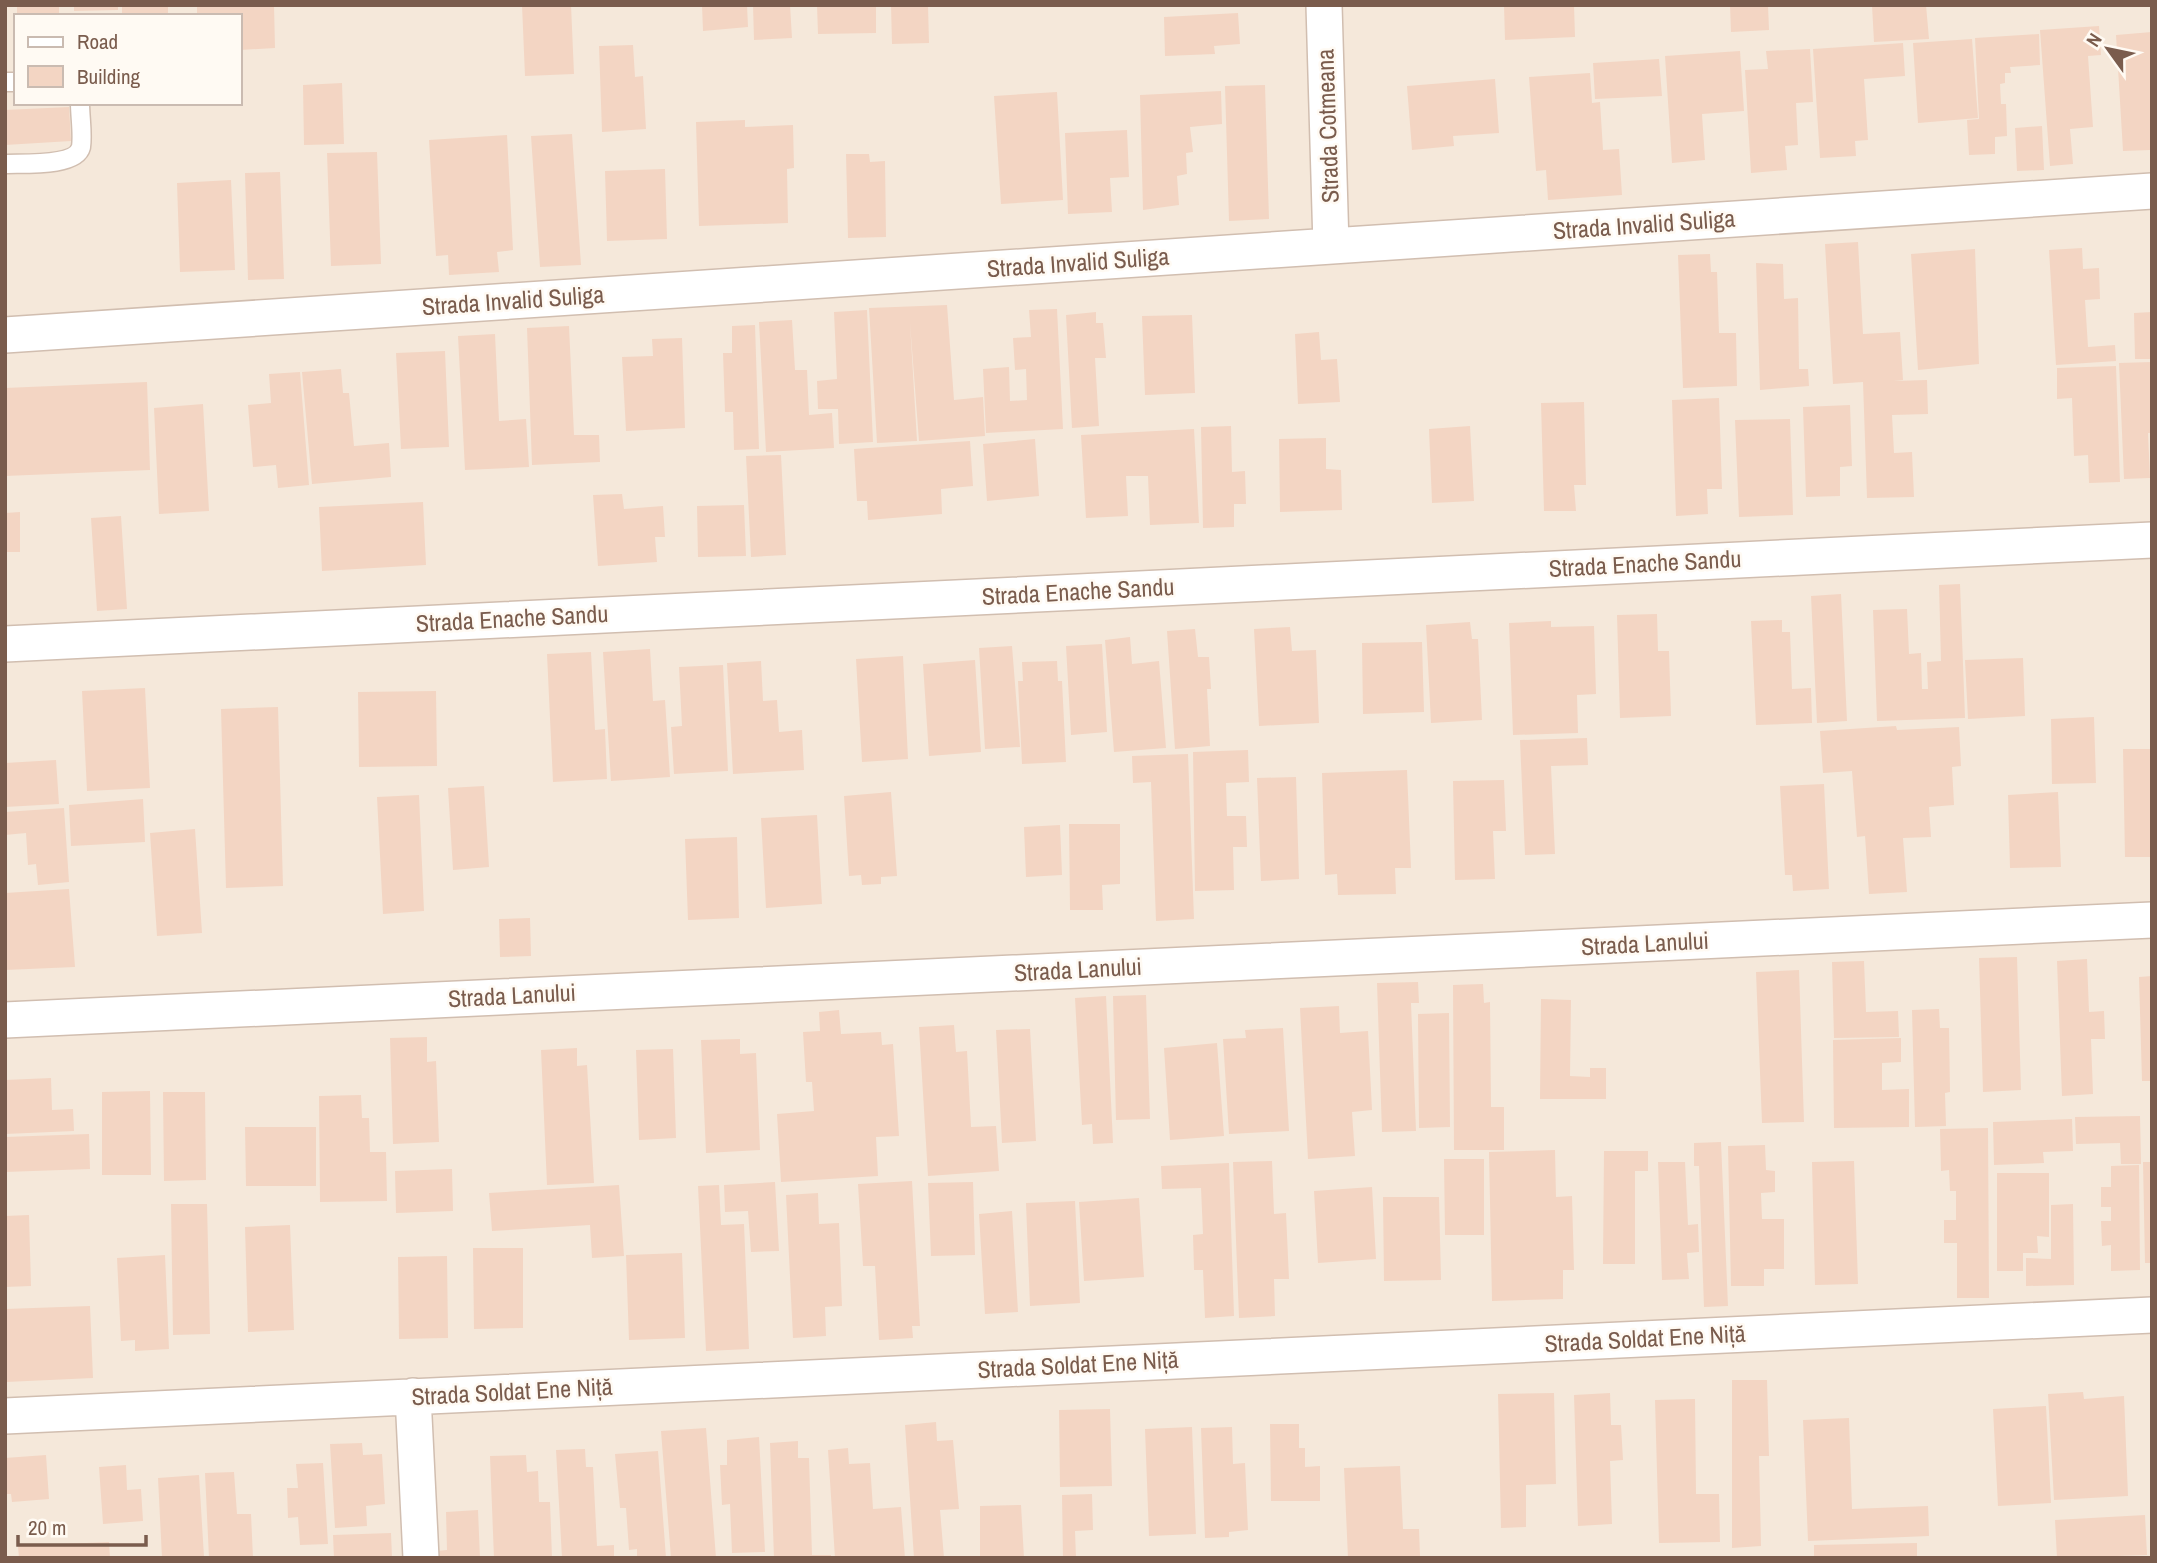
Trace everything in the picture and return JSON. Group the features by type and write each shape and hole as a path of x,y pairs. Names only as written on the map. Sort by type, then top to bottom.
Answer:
{"street":[{"name":"Strada Cotmeana","path":"1324,5 1331,246"},
{"name":"Strada Invalid Suliga","path":"5,335 2152,191"},
{"name":"Strada Enache Sandu","path":"5,644 2152,540"},
{"name":"Strada Lanului","path":"5,1020 2152,920"},
{"name":"Strada Soldat Ene Niță","path":"5,1416 2152,1315"},
{"path":"413,1396 421,1558"}],"lane":[{"path":"5,164 68,161 77,155 81,148 80,105"}],"shaded area":[{"path":"5,5 2152,5 2152,1558 5,1558"}],"building":[{"path":"17,5 59,5 59,14 17,14"},
{"path":"74,5 118,5 118,10 74,11"},
{"path":"122,5 168,5 168,14 122,14"},
{"path":"197,5 274,5 275,48 242,50 242,14 197,13"},
{"path":"522,5 571,5 574,74 525,76"},
{"path":"702,5 747,5 748,27 703,31"},
{"path":"753,5 790,5 792,38 754,40"},
{"path":"817,5 876,5 876,33 818,34"},
{"path":"891,5 928,5 929,43 892,44"},
{"path":"1504,5 1574,5 1575,37 1505,40"},
{"path":"1730,5 1768,5 1769,30 1731,32"},
{"path":"1872,5 1926,5 1929,39 1874,42"},
{"path":"1238,13 1240,44 1214,46 1215,54 1165,56 1164,17"},
{"path":"2099,26 2101,55 2088,56 2093,127 2070,129 2073,164 2050,166 2040,30"},
{"path":"2152,32 2150,150 2123,151 2116,35"},
{"path":"2039,34 2040,65 2010,67 2011,73 2005,73 2005,83 2000,84 2001,104 2006,104 2007,136 1995,137 1995,154 1969,155 1967,120 1979,119 1975,38"},
{"path":"1972,39 1978,118 1918,123 1913,43"},
{"path":"1903,43 1905,76 1864,79 1868,140 1855,141 1856,156 1820,158 1813,49"},
{"path":"633,45 635,77 643,76 646,129 602,132 599,46"},
{"path":"1810,49 1813,102 1796,103 1798,145 1785,146 1787,170 1751,173 1745,70 1768,69 1766,51"},
{"path":"1740,51 1744,111 1702,114 1705,160 1672,163 1665,56"},
{"path":"1659,59 1662,96 1595,99 1593,63"},
{"path":"1590,73 1592,103 1600,102 1603,150 1619,149 1622,195 1548,200 1546,170 1536,171 1529,77"},
{"path":"1495,79 1499,133 1453,136 1454,146 1412,150 1407,86"},
{"path":"342,83 344,144 304,145 303,85"},
{"path":"1265,85 1269,219 1229,221 1225,86"},
{"path":"1221,91 1222,124 1190,127 1193,152 1186,153 1187,174 1177,176 1179,205 1143,210 1140,95"},
{"path":"1057,92 1063,200 1001,204 994,96"},
{"path":"69,107 71,141 5,145 5,110"},
{"path":"745,120 745,127 793,125 794,168 787,169 788,223 699,226 696,122"},
{"path":"2042,126 2044,170 2017,171 2015,128"},
{"path":"1127,130 1129,177 1110,178 1112,212 1068,214 1065,133"},
{"path":"572,134 581,265 540,267 531,136"},
{"path":"507,135 513,250 497,252 499,272 449,275 448,255 436,256 429,140"},
{"path":"377,152 381,264 331,266 327,153"},
{"path":"846,154 869,154 870,162 885,161 886,237 848,238"},
{"path":"665,169 667,239 607,241 605,171"},
{"path":"280,172 284,279 248,280 245,173"},
{"path":"231,180 235,270 180,272 177,183"},
{"path":"1858,242 1863,334 1900,332 1903,380 1894,381 1927,380 1928,414 1892,415 1894,453 1912,452 1914,497 1867,498 1863,382 1833,384 1825,244"},
{"path":"2082,248 2083,269 2099,268 2100,299 2085,300 2088,347 2115,345 2116,361 2056,365 2049,250"},
{"path":"1975,249 1979,364 1918,370 1911,254"},
{"path":"1710,254 1711,272 1717,272 1719,333 1736,333 1737,386 1683,388 1678,255"},
{"path":"1756,263 1783,264 1784,299 1798,298 1799,369 1808,369 1809,386 1760,390"},
{"path":"947,305 954,400 983,397 985,436 919,441 910,323 917,441 877,443 869,308"},
{"path":"1057,309 1063,429 986,433 983,369 1009,367 1010,401 1027,400 1026,369 1015,370 1013,338 1031,337 1029,310"},
{"path":"867,310 873,442 839,444 838,409 818,409 817,381 837,379 834,312"},
{"path":"1096,312 1096,323 1103,323 1106,358 1095,358 1099,426 1072,428 1066,315"},
{"path":"2152,312 2152,359 2135,359 2134,313"},
{"path":"1192,315 1195,393 1145,395 1142,316"},
{"path":"792,320 795,370 807,370 809,415 832,413 834,448 766,452 759,322"},
{"path":"755,325 759,449 734,450 733,412 725,412 723,353 732,353 732,326"},
{"path":"569,326 574,435 599,435 600,462 532,465 527,328"},
{"path":"1319,332 1321,360 1337,359 1340,402 1298,404 1295,334"},
{"path":"495,334 499,421 526,419 529,467 465,470 458,336"},
{"path":"682,338 685,428 626,431 622,357 653,356 652,339"},
{"path":"445,351 449,447 401,449 396,353"},
{"path":"2152,362 2152,433 2148,433 2150,478 2124,479 2119,363"},
{"path":"2116,366 2120,482 2089,483 2088,455 2074,456 2072,398 2057,399 2057,368"},
{"path":"341,369 343,393 349,393 354,446 389,443 391,477 312,484 302,372"},
{"path":"300,372 309,485 278,488 276,465 253,467 248,405 271,403 269,374"},
{"path":"147,382 150,470 5,476 5,388"},
{"path":"1719,398 1722,489 1707,489 1708,514 1676,516 1672,400"},
{"path":"1584,402 1586,485 1574,485 1576,511 1544,511 1541,403"},
{"path":"203,404 209,511 159,514 154,408"},
{"path":"1850,405 1852,466 1840,467 1840,496 1806,497 1803,407"},
{"path":"1790,419 1793,515 1739,517 1735,420"},
{"path":"1231,426 1232,472 1245,471 1246,504 1234,504 1234,527 1203,528 1201,427"},
{"path":"1470,426 1474,501 1432,503 1429,429"},
{"path":"1194,429 1199,523 1150,525 1148,476 1126,476 1128,516 1086,518 1081,435"},
{"path":"1326,438 1326,469 1341,470 1342,510 1280,512 1279,439"},
{"path":"1035,439 1039,496 987,501 983,444"},
{"path":"970,441 973,486 941,489 942,514 868,520 867,501 857,501 854,449"},
{"path":"781,455 786,555 751,557 746,456"},
{"path":"622,494 624,509 663,506 665,537 655,537 657,562 598,566 593,495"},
{"path":"423,502 426,565 322,571 319,507"},
{"path":"744,505 746,556 698,557 697,506"},
{"path":"20,512 20,552 5,552 5,513"},
{"path":"121,516 127,609 97,611 91,518"},
{"path":"1960,584 1965,718 1877,721 1873,610 1907,609 1909,654 1921,653 1922,689 1928,689 1927,662 1941,661 1939,585"},
{"path":"1841,594 1847,721 1817,723 1811,596"},
{"path":"1657,614 1658,651 1669,651 1671,716 1620,718 1617,615"},
{"path":"1782,620 1782,632 1790,632 1792,689 1811,688 1812,723 1756,725 1751,621"},
{"path":"1551,621 1551,627 1594,626 1596,694 1577,695 1578,733 1513,735 1509,623"},
{"path":"1470,622 1472,639 1478,639 1482,720 1431,723 1426,625"},
{"path":"1290,627 1292,651 1316,650 1319,723 1259,726 1254,629"},
{"path":"1195,629 1198,657 1209,657 1211,689 1207,689 1210,746 1175,749 1167,631"},
{"path":"1130,637 1132,664 1159,661 1166,748 1114,752 1105,640"},
{"path":"1422,642 1424,712 1363,714 1362,643"},
{"path":"1102,644 1107,732 1071,735 1066,646"},
{"path":"1012,646 1020,747 985,749 979,648"},
{"path":"650,649 653,701 665,700 670,777 611,781 603,652"},
{"path":"591,652 595,730 605,729 607,779 553,782 547,654"},
{"path":"903,656 908,759 862,762 856,659"},
{"path":"2023,658 2025,716 1968,719 1965,660"},
{"path":"975,660 981,752 929,756 923,664"},
{"path":"761,661 763,701 777,700 779,732 802,730 804,770 733,774 727,663"},
{"path":"1057,661 1058,681 1062,681 1066,762 1022,764 1018,681 1023,681 1022,662"},
{"path":"723,665 728,771 674,774 671,727 682,726 679,667"},
{"path":"145,688 150,788 87,791 82,691"},
{"path":"436,691 437,766 359,767 358,692"},
{"path":"278,707 283,886 226,888 221,709"},
{"path":"2094,717 2096,783 2052,784 2051,719"},
{"path":"1896,726 1897,730 1959,727 1961,766 1952,767 1954,805 1929,807 1931,837 1903,838 1907,892 1869,894 1865,836 1857,837 1852,771 1823,773 1820,731"},
{"path":"1587,738 1588,765 1551,766 1555,854 1525,855 1520,740"},
{"path":"2123,749 2152,749 2152,857 2125,857"},
{"path":"1248,750 1249,782 1226,783 1227,816 1246,816 1247,847 1233,847 1234,890 1195,891 1193,752"},
{"path":"1188,754 1194,919 1156,921 1151,782 1133,783 1132,756"},
{"path":"56,760 59,804 5,807 5,763"},
{"path":"1407,770 1411,868 1395,868 1396,894 1338,895 1337,874 1325,875 1322,773"},
{"path":"1296,777 1299,879 1261,881 1257,778"},
{"path":"1504,780 1506,831 1493,831 1495,879 1455,880 1453,781"},
{"path":"1824,784 1829,889 1793,891 1792,875 1785,875 1780,786"},
{"path":"484,786 489,867 453,870 448,788"},
{"path":"891,792 897,876 881,877 881,884 862,885 861,875 849,876 844,796"},
{"path":"2058,792 2061,867 2010,868 2008,795"},
{"path":"419,795 424,911 383,914 377,797"},
{"path":"143,799 145,842 71,846 69,805"},
{"path":"64,808 69,882 38,885 36,864 28,865 26,833 5,835 5,812"},
{"path":"817,815 822,904 766,908 761,818"},
{"path":"1069,824 1120,824 1120,884 1102,885 1103,910 1070,910"},
{"path":"1060,825 1062,875 1026,877 1024,827"},
{"path":"195,829 202,933 157,936 150,833"},
{"path":"737,837 739,918 688,920 685,839"},
{"path":"69,889 75,967 5,970 5,893"},
{"path":"530,918 531,956 500,957 499,919"},
{"path":"2017,957 2021,1090 1983,1092 1979,958"},
{"path":"2087,959 2089,1012 2104,1011 2105,1039 2091,1039 2093,1094 2062,1096 2057,961"},
{"path":"1864,961 1866,1012 1898,1011 1899,1037 1834,1038 1832,962"},
{"path":"1799,970 1804,1122 1762,1123 1756,972"},
{"path":"2152,976 2152,1081 2142,1081 2139,977"},
{"path":"1418,982 1419,1003 1411,1003 1416,1131 1382,1132 1377,983"},
{"path":"1483,984 1484,1003 1490,1002 1491,1107 1504,1107 1504,1150 1454,1150 1453,985"},
{"path":"1146,995 1150,1119 1116,1120 1113,996"},
{"path":"1106,996 1113,1143 1093,1144 1092,1124 1082,1125 1075,998"},
{"path":"1541,999 1571,1000 1570,1076 1590,1077 1590,1068 1606,1068 1606,1099 1540,1099"},
{"path":"1339,1006 1340,1033 1368,1031 1372,1110 1352,1112 1355,1156 1308,1159 1300,1008"},
{"path":"1939,1009 1940,1028 1949,1028 1950,1092 1945,1093 1946,1126 1915,1127 1912,1010"},
{"path":"839,1010 841,1034 881,1032 882,1045 893,1044 899,1136 876,1137 878,1176 781,1182 777,1114 814,1111 812,1082 806,1082 803,1032 820,1031 819,1012"},
{"path":"1449,1013 1450,1127 1419,1128 1418,1014"},
{"path":"954,1025 956,1052 967,1051 971,1127 996,1126 999,1171 928,1176 919,1027"},
{"path":"1283,1028 1289,1131 1229,1134 1223,1039 1246,1038 1245,1030"},
{"path":"1030,1029 1036,1141 1002,1143 996,1030"},
{"path":"427,1037 427,1062 436,1061 439,1142 393,1144 390,1038"},
{"path":"1901,1038 1901,1062 1882,1063 1882,1090 1909,1089 1909,1127 1834,1128 1833,1040"},
{"path":"740,1039 740,1054 756,1053 760,1150 706,1153 701,1040"},
{"path":"1217,1043 1224,1136 1170,1140 1164,1048"},
{"path":"577,1048 577,1066 587,1065 594,1183 547,1185 541,1050"},
{"path":"673,1049 676,1138 639,1140 636,1050"},
{"path":"51,1078 52,1110 73,1109 74,1131 5,1134 5,1080"},
{"path":"150,1091 151,1175 102,1175 102,1092"},
{"path":"163,1092 205,1092 206,1180 164,1181"},
{"path":"361,1095 362,1118 369,1118 370,1152 386,1152 387,1201 320,1202 319,1096"},
{"path":"2140,1116 2141,1164 2121,1164 2120,1143 2076,1144 2075,1117"},
{"path":"2072,1119 2073,1151 2043,1152 2044,1163 1994,1165 1993,1122"},
{"path":"245,1127 316,1127 316,1186 246,1186"},
{"path":"1988,1128 1989,1298 1957,1298 1957,1243 1944,1243 1944,1220 1956,1220 1956,1191 1950,1191 1949,1170 1941,1171 1940,1129"},
{"path":"89,1134 90,1169 5,1172 5,1137"},
{"path":"1721,1142 1728,1306 1704,1307 1699,1166 1694,1166 1694,1143"},
{"path":"1765,1145 1766,1170 1775,1171 1775,1192 1761,1193 1762,1219 1784,1219 1784,1269 1764,1269 1764,1286 1731,1286 1728,1146"},
{"path":"1555,1150 1556,1197 1572,1196 1574,1270 1563,1270 1563,1299 1492,1301 1489,1152"},
{"path":"1604,1151 1648,1151 1648,1171 1635,1171 1635,1264 1603,1264"},
{"path":"1444,1159 1484,1159 1484,1235 1445,1235"},
{"path":"1272,1161 1274,1214 1286,1213 1289,1279 1274,1279 1275,1316 1239,1318 1233,1162"},
{"path":"1854,1161 1858,1284 1815,1285 1812,1162"},
{"path":"1658,1162 1685,1162 1688,1225 1698,1224 1699,1252 1687,1253 1689,1279 1662,1280"},
{"path":"2143,1162 2152,1162 2152,1263 2145,1263"},
{"path":"1229,1163 1234,1316 1205,1318 1203,1270 1194,1270 1193,1235 1203,1234 1201,1188 1162,1189 1161,1166"},
{"path":"2139,1165 2140,1270 2111,1271 2111,1245 2102,1246 2101,1221 2111,1221 2111,1207 2101,1207 2101,1187 2111,1187 2111,1166"},
{"path":"452,1169 453,1211 396,1213 395,1171"},
{"path":"1997,1173 2049,1173 2049,1237 2037,1236 2038,1253 2023,1253 2023,1271 1997,1271"},
{"path":"912,1181 920,1326 912,1326 913,1338 879,1340 875,1266 863,1266 858,1184"},
{"path":"775,1182 779,1251 751,1252 748,1211 725,1212 724,1185"},
{"path":"973,1182 975,1255 931,1256 928,1183"},
{"path":"619,1185 624,1256 592,1258 590,1225 492,1231 489,1193"},
{"path":"719,1185 721,1225 744,1224 749,1349 706,1351 698,1186"},
{"path":"1372,1187 1376,1259 1318,1263 1314,1191"},
{"path":"818,1193 819,1224 839,1223 842,1306 825,1307 826,1336 793,1338 786,1195"},
{"path":"1383,1197 1439,1197 1441,1280 1384,1281"},
{"path":"1139,1198 1144,1277 1084,1281 1079,1202"},
{"path":"1075,1201 1080,1303 1030,1306 1026,1203"},
{"path":"171,1204 207,1204 210,1334 173,1335"},
{"path":"2073,1204 2074,1285 2026,1286 2026,1258 2051,1259 2051,1205"},
{"path":"1012,1211 1018,1312 985,1314 979,1214"},
{"path":"29,1215 31,1286 5,1287 5,1216"},
{"path":"290,1225 294,1330 248,1332 245,1227"},
{"path":"473,1248 523,1248 523,1328 474,1329"},
{"path":"682,1253 685,1338 629,1340 626,1255"},
{"path":"165,1255 169,1349 135,1351 135,1340 121,1341 117,1258"},
{"path":"447,1256 448,1338 399,1339 398,1257"},
{"path":"90,1306 93,1378 6,1382 5,1309"},
{"path":"1732,1380 1767,1380 1769,1456 1759,1456 1761,1546 1732,1548"},
{"path":"2083,1392 2084,1399 2124,1396 2128,1496 2054,1500 2048,1394"},
{"path":"1554,1393 1556,1484 1526,1485 1526,1527 1501,1528 1498,1394"},
{"path":"1610,1393 1611,1425 1621,1425 1623,1460 1610,1461 1612,1524 1578,1526 1574,1395"},
{"path":"1695,1399 1696,1494 1719,1494 1720,1542 1659,1543 1655,1400"},
{"path":"2046,1406 2051,1503 1998,1506 1993,1409"},
{"path":"1110,1409 1112,1486 1060,1487 1059,1410"},
{"path":"1849,1418 1852,1509 1928,1506 1929,1536 1808,1541 1803,1420"},
{"path":"936,1422 937,1441 953,1440 959,1509 940,1510 944,1558 914,1558 905,1425"},
{"path":"1270,1424 1299,1424 1299,1448 1305,1448 1305,1467 1320,1466 1320,1501 1271,1501"},
{"path":"1192,1427 1196,1534 1149,1536 1145,1429"},
{"path":"1232,1427 1233,1464 1245,1463 1248,1530 1229,1532 1229,1537 1205,1538 1201,1428"},
{"path":"706,1428 716,1558 671,1558 661,1431"},
{"path":"759,1437 765,1552 732,1553 730,1504 722,1505 720,1465 727,1465 727,1440"},
{"path":"798,1441 798,1458 809,1458 812,1555 831,1555 831,1558 774,1558 770,1443"},
{"path":"362,1443 363,1455 382,1454 385,1504 366,1506 367,1526 335,1528 330,1444"},
{"path":"848,1448 849,1464 870,1463 873,1509 901,1507 905,1558 835,1558 828,1450"},
{"path":"585,1449 586,1467 593,1467 597,1546 614,1545 614,1558 562,1558 556,1450"},
{"path":"658,1451 666,1558 637,1558 637,1549 629,1550 626,1508 620,1508 615,1454"},
{"path":"46,1455 49,1499 12,1502 11,1494 5,1494 5,1458"},
{"path":"526,1455 527,1472 538,1471 539,1502 550,1502 552,1558 494,1558 490,1456"},
{"path":"323,1463 328,1544 300,1545 298,1517 288,1518 287,1488 298,1488 296,1464"},
{"path":"126,1465 127,1490 141,1489 143,1521 103,1524 99,1467"},
{"path":"1400,1466 1403,1529 1419,1529 1420,1556 1348,1558 1344,1468"},
{"path":"234,1472 237,1514 251,1514 253,1558 209,1558 205,1473"},
{"path":"199,1475 204,1557 162,1558 158,1478"},
{"path":"1092,1494 1093,1530 1075,1531 1076,1558 1063,1558 1062,1495"},
{"path":"1021,1505 1024,1558 980,1558 980,1506"},
{"path":"478,1510 480,1558 436,1558 436,1551 447,1550 446,1512"},
{"path":"2145,1515 2147,1555 2057,1558 2055,1520"},
{"path":"391,1533 392,1558 334,1558 333,1535"},
{"path":"109,1542 110,1558 19,1558 18,1546"},
{"path":"1917,1543 1917,1558 1814,1558 1814,1545"}]}
